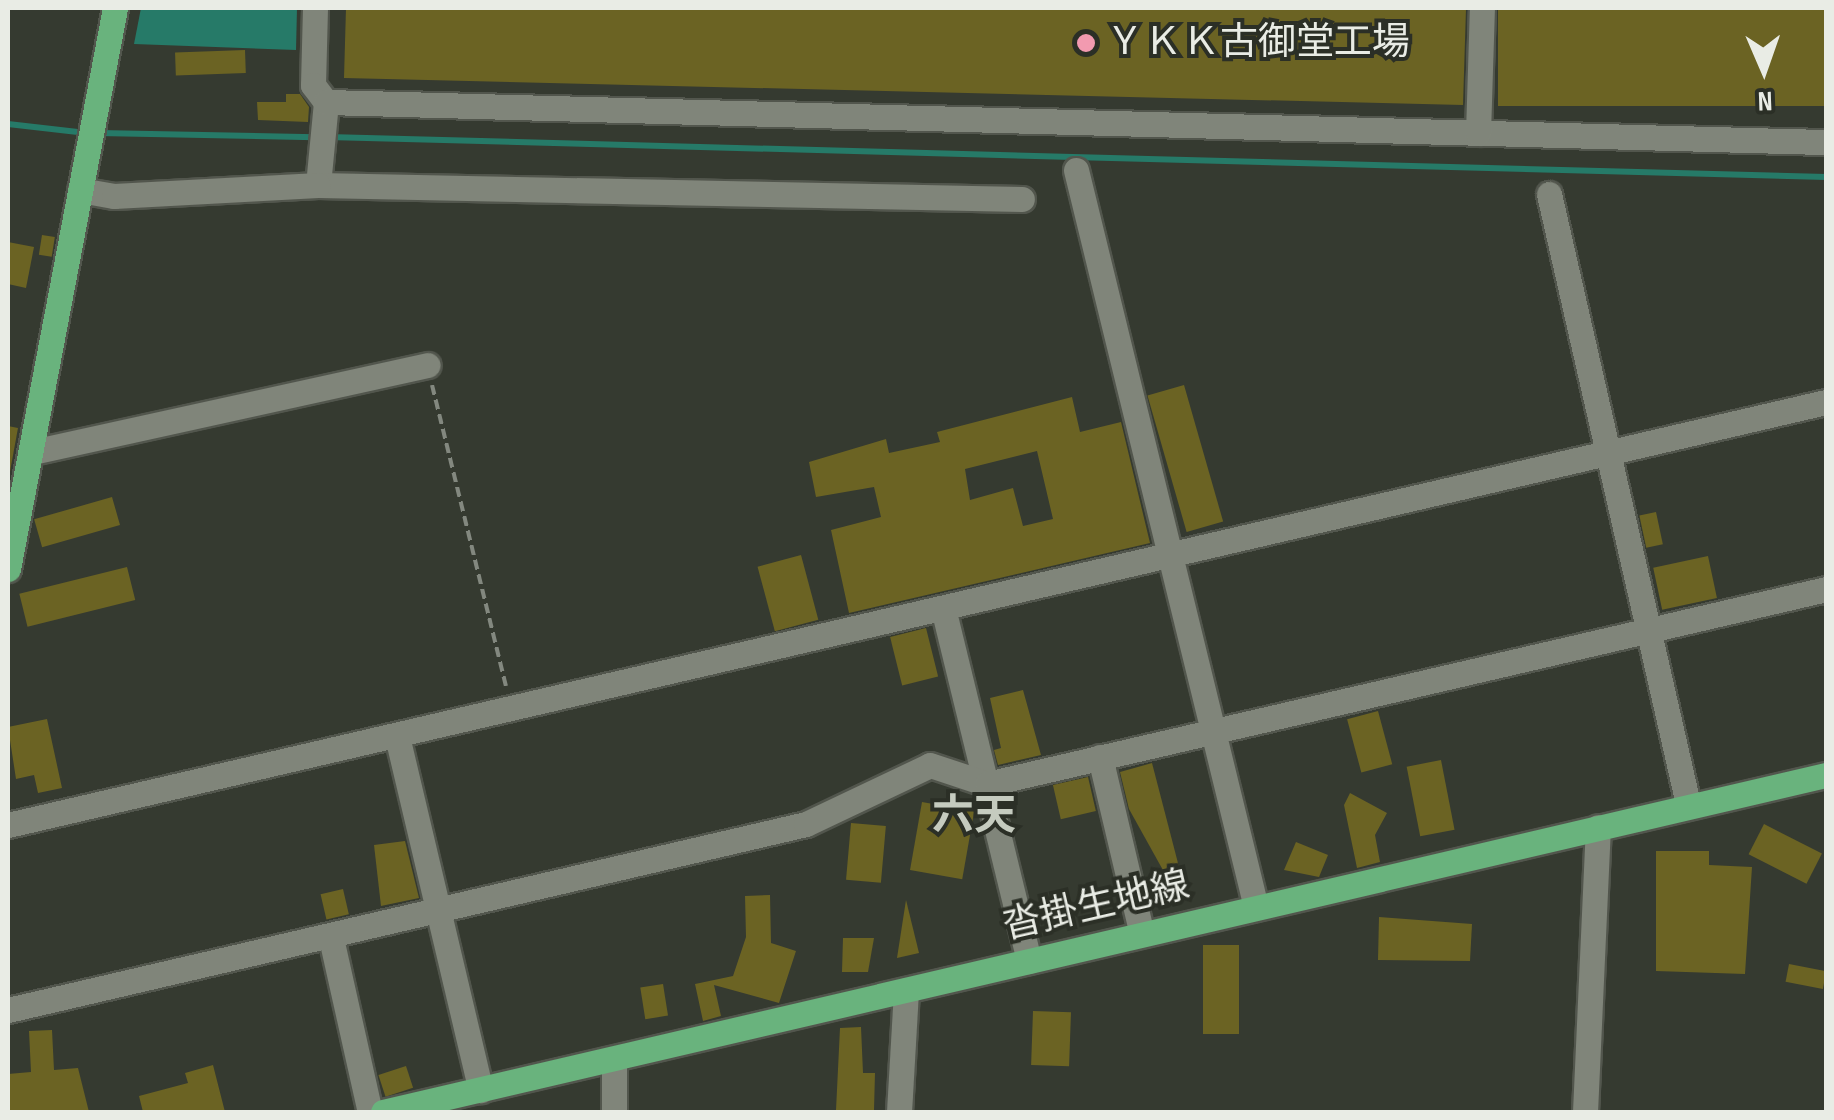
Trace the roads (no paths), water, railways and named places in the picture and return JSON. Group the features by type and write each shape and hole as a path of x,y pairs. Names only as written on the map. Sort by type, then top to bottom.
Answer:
{"main road":[{"path":"8,569 14,498 32,452 114,8"},
{"name":"沓掛生地線","path":"383,1112 1688,804 1826,775"}],"street":[{"path":"316,8 313,84 326,102 318,184"},
{"path":"1478,132 1482,8"},
{"path":"326,102 1826,142"},
{"path":"1076,170 1256,907"},
{"path":"80,190 114,196 318,184 1022,199"},
{"path":"1549,194 1688,804"},
{"path":"32,452 428,366"},
{"path":"8,825 944,612 1172,554 1826,402"},
{"path":"8,1010 439,914 806,824 930,765 987,784 1826,589"},
{"path":"944,612 1029,960"},
{"path":"397,736 481,1090"},
{"path":"1100,757 1142,934"},
{"path":"1585,1112 1598,827"},
{"path":"331,938 370,1112"},
{"path":"899,1112 906,990"},
{"path":"614,1058 614,1112"}],"water":[{"path":"141,8 297,8 296,50 134,44"}],"waterway":[{"path":"8,124 86,133"},
{"path":"98,133 316,137"},
{"path":"328,137 1826,177"}],"place":[{"name":"ＹＫＫ古御堂工場","path":"1086,43"}],"district":[{"name":"六天","path":"974,817"}]}
